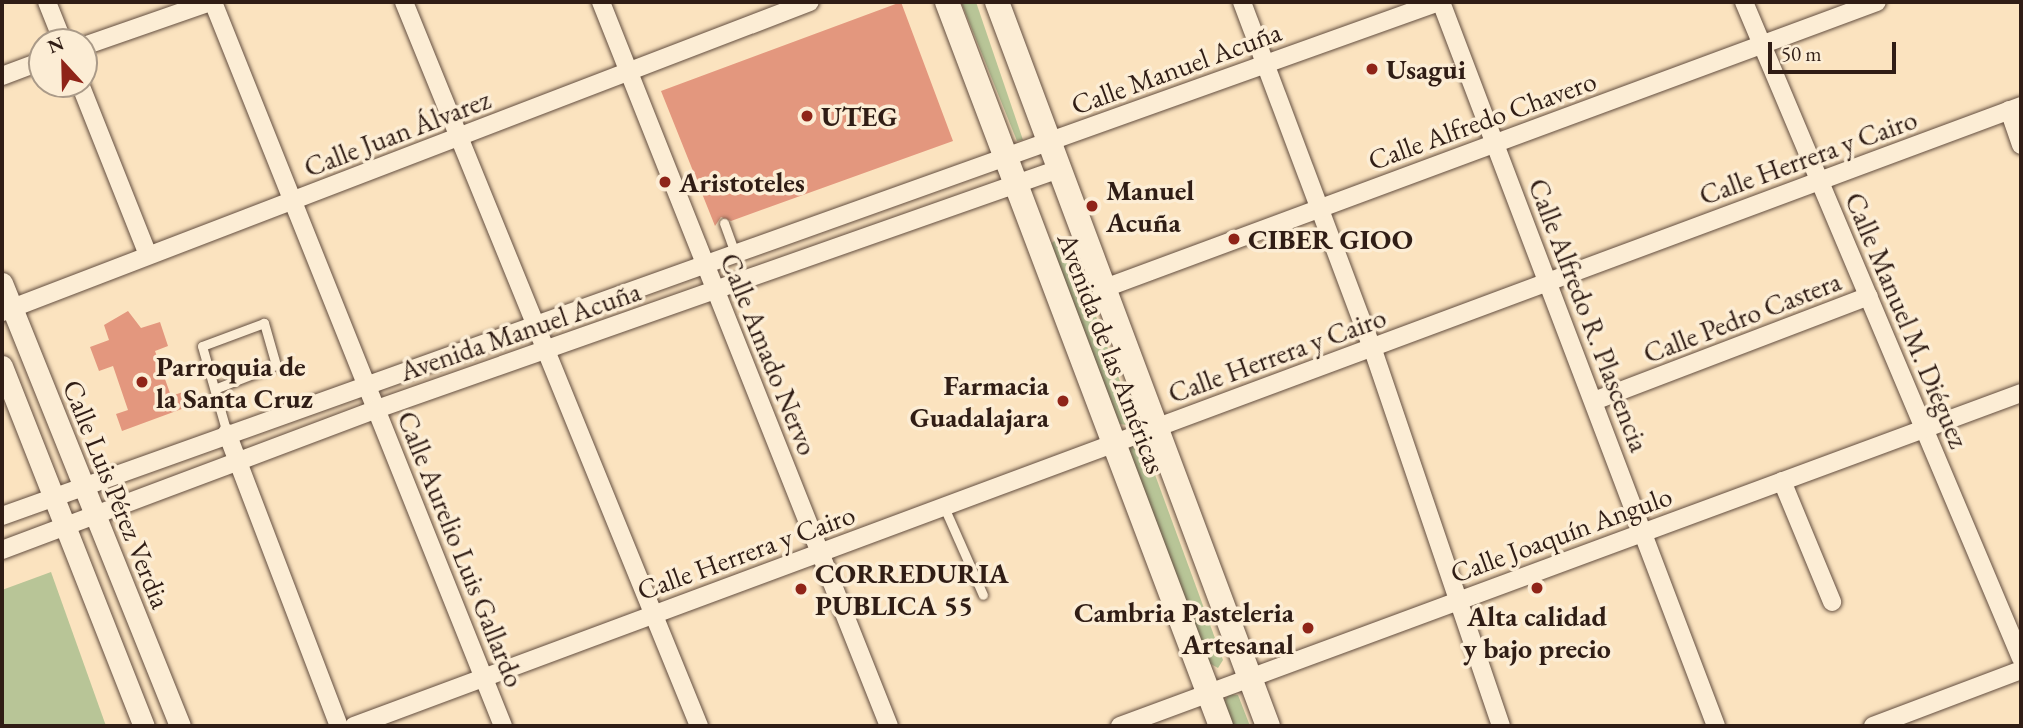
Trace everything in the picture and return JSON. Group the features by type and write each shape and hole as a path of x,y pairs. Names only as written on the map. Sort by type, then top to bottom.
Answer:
{"main road":[{"name":"Avenida de las Américas","path":"947,2 1221,726"},
{"name":"Avenida de las Américas","path":"997,2 1268,726"}],"street":[{"path":"47,2 57,28"},
{"path":"98,41 211,2"},
{"name":"Calle Aurelio Luis Gallardo","path":"211,2 503,726"},
{"path":"404,2 699,726"},
{"name":"Calle Amado Nervo","path":"601,2 889,726"},
{"name":"Calle Juan Álvarez","path":"7,311 810,2"},
{"path":"1242,2 1372,347 1461,599 1501,726"},
{"name":"Calle Manuel Acuña","path":"1048,141 1440,2"},
{"name":"Calle Alfredo R. Plascencia","path":"1440,2 1644,531 1716,726"},
{"name":"Calle Manuel M. Diéguez","path":"1744,2 2021,658"},
{"name":"Calle Alfredo Chavero","path":"1105,288 1877,2"},
{"path":"2,76 28,66"},
{"path":"86,98 148,255"},
{"path":"2015,108 2021,145"},
{"name":"Calle Herrera y Cairo","path":"354,726 2015,108"},
{"name":"Avenida Manuel Acuña","path":"2,516 365,381 1048,141"},
{"name":"Avenida Manuel Acuña","path":"2,550 64,524 377,409 1059,169"},
{"name":"Calle Luis Pérez Verdia","path":"2,283 7,311 84,486 180,726"},
{"name":"Calle Pedro Castera","path":"1594,401 1869,296"},
{"path":"2,366 144,726"},
{"name":"Calle Joaquín Angulo","path":"1120,726 1249,676 2021,393"},
{"path":"227,433 339,726"},
{"path":"1782,481 1832,602"},
{"path":"1873,726 2021,670"}],"lane":[{"path":"724,223 735,253"},
{"path":"217,388 276,365 264,323 204,342 227,433"},
{"path":"944,507 983,595"}],"green space":[{"path":"961,2 976,2 1023,140 1017,141"},
{"path":"1057,238 1067,238 1134,419 1127,425 1119,424 1051,244"},
{"path":"1134,441 1143,442 1223,660 1218,668 1209,663 1128,450"},
{"path":"51,572 106,726 2,726 2,590"},
{"path":"1229,694 1238,695 1250,726 1233,726 1224,702"}],"building":[{"name":"UTEG","path":"901,2 953,141 731,221 721,217 715,226 661,91"},
{"name":"Parroquia de la Santa Cruz","path":"128,311 141,328 160,322 168,346 155,351 171,396 183,392 187,407 122,431 116,414 128,410 113,366 99,371 90,347 109,340 104,325"}],"place":[{"name":"Usagui","path":"1372,69"},
{"name":"UTEG","path":"807,116"},
{"name":"Aristoteles","path":"665,182"},
{"name":"Manuel Acuña","path":"1092,206"},
{"name":"CIBER GIOO","path":"1234,239"},
{"name":"Parroquia de la Santa Cruz","path":"142,382"},
{"name":"Farmacia Guadalajara","path":"1063,401"},
{"name":"Alta calidad y bajo precio","path":"1537,588"},
{"name":"CORREDURIA PUBLICA 55","path":"801,589"},
{"name":"Cambria Pasteleria Artesanal","path":"1308,628"}]}
